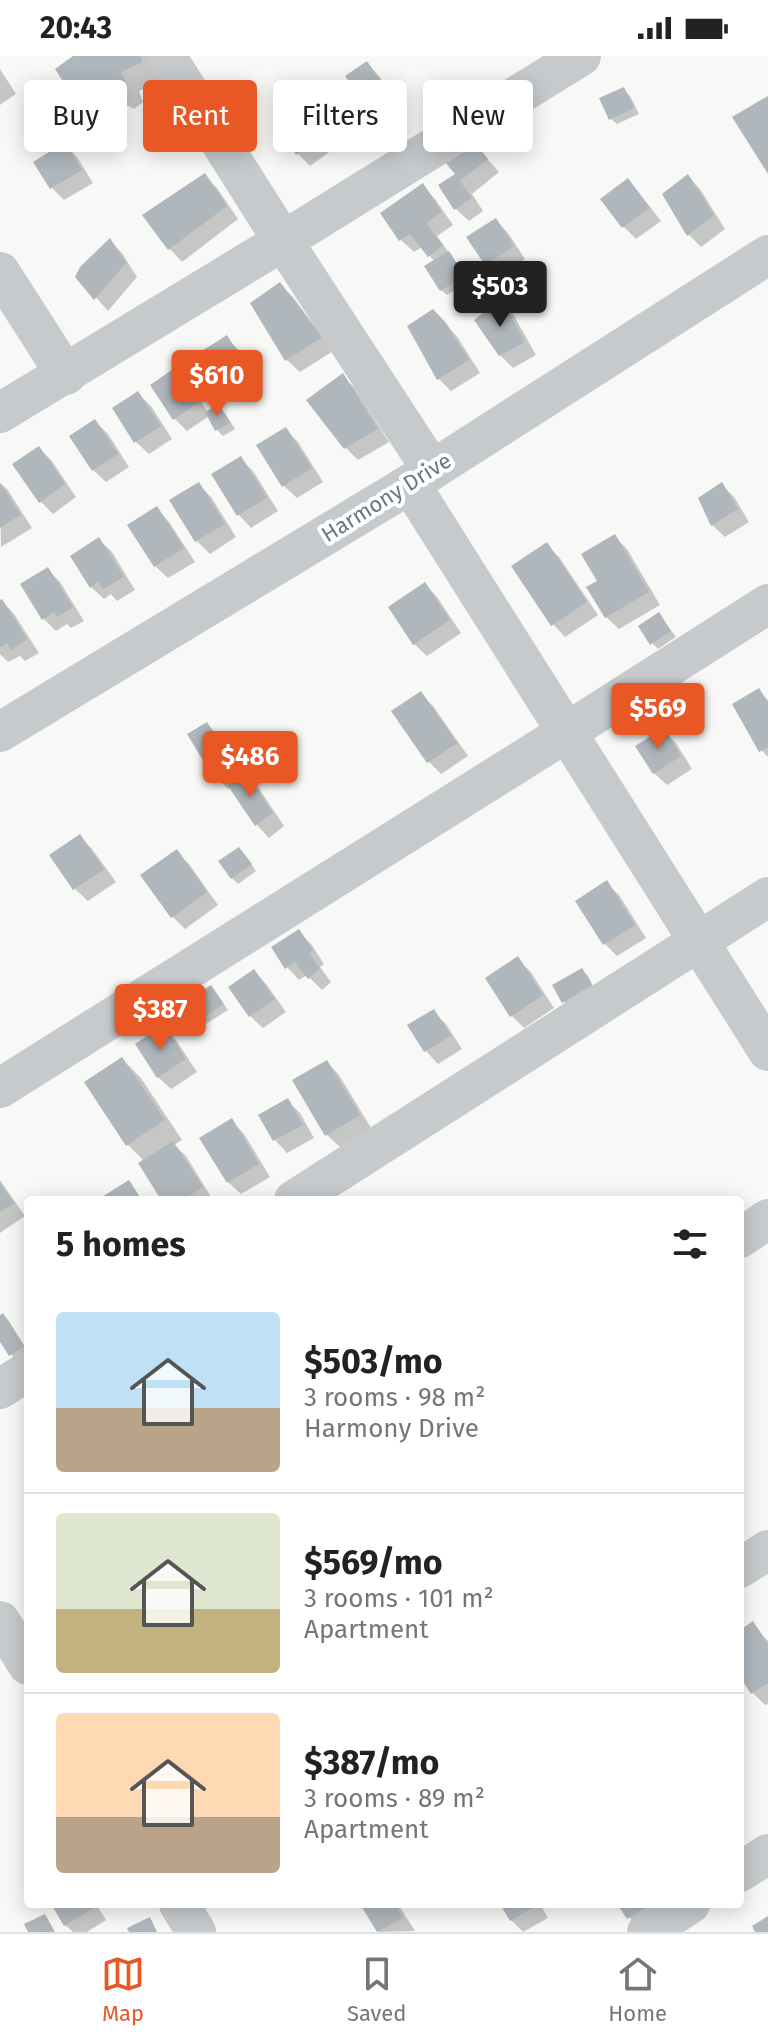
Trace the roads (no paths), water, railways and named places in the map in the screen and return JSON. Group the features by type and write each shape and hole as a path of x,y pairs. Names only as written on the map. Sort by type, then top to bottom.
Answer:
{"street":[{"path":"166,56 283,241 567,732 768,1051"},
{"path":"0,413 581,56"},
{"name":"Harmony Drive","path":"0,732 421,477 768,255"},
{"path":"0,272 66,375"},
{"path":"0,1088 768,604"},
{"path":"300,1196 768,897"},
{"path":"744,1235 768,1219"},
{"path":"0,1389 24,1374"},
{"path":"744,1565 768,1550"},
{"path":"0,1621 24,1659"},
{"path":"744,1869 768,1854"},
{"path":"647,1932 684,1908"}]}
